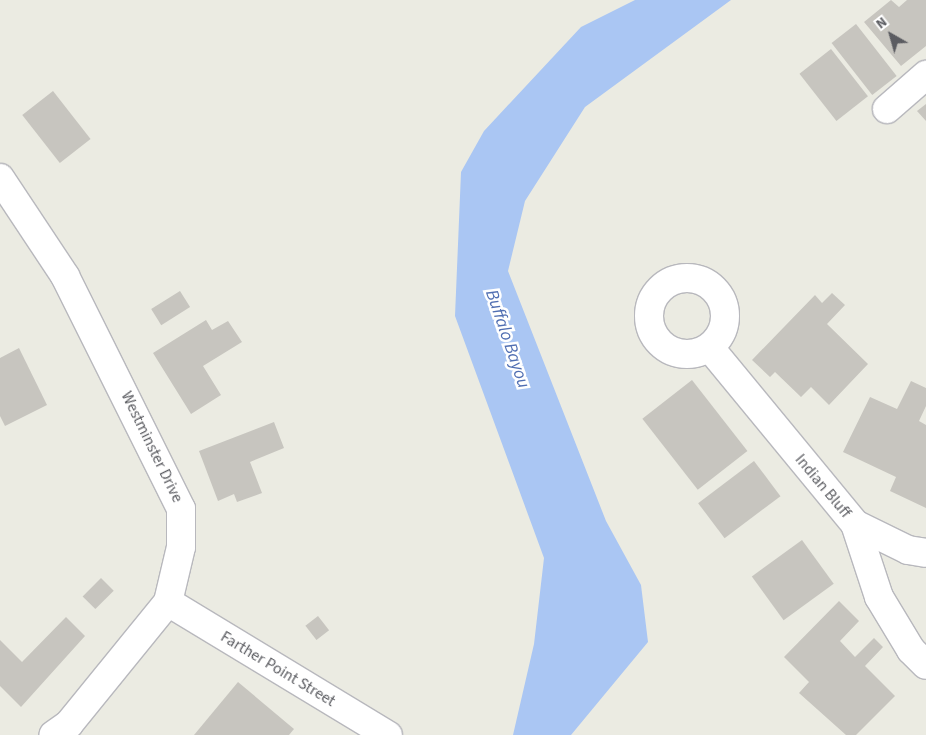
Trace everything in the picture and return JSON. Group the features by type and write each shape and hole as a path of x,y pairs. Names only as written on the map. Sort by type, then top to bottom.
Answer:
{"street":[{"path":"887,109 926,75"},
{"name":"Westminster Drive","path":"0,178 65,276 181,509 181,547 168,602 69,724 53,735"},
{"name":"Indian Bluff","path":"710,348 854,524 879,596 911,650 926,665"},
{"path":"854,524 908,550 926,553"},
{"name":"Farther Point Street","path":"168,602 388,735"}],"water":[{"name":"Buffalo Bayou","path":"635,0 731,0 585,107 525,201 508,271 606,521 641,585 648,642 571,735 513,735 534,644 544,558 455,316 461,172 484,131 581,27"}],"building":[{"path":"891,0 899,7 907,0 926,0 926,46 901,66 864,22"},
{"path":"856,24 897,76 872,95 832,43"},
{"path":"831,49 868,96 836,121 799,74"},
{"path":"53,91 91,139 60,163 22,115"},
{"path":"926,104 926,121 917,111"},
{"path":"180,291 190,307 161,325 151,309"},
{"path":"832,293 845,305 827,324 868,364 829,405 811,387 801,397 775,372 770,377 752,360 815,295 822,303"},
{"path":"206,320 212,330 228,321 242,342 203,366 221,395 191,414 153,353"},
{"path":"19,348 47,405 5,426 0,416 0,358"},
{"path":"692,380 747,451 698,490 642,419"},
{"path":"911,381 926,388 926,406 919,421 926,425 926,508 890,491 896,477 843,452 870,397 897,409"},
{"path":"274,422 284,448 250,462 262,493 237,502 234,494 218,501 199,451"},
{"path":"754,461 780,496 725,538 698,503"},
{"path":"802,540 834,584 784,620 752,576"},
{"path":"101,578 114,591 95,609 83,596"},
{"path":"839,601 859,621 840,641 855,657 874,638 883,647 865,666 895,696 856,735 846,735 799,693 809,682 784,657"},
{"path":"318,616 329,630 316,640 305,626"},
{"path":"66,617 85,636 21,707 0,686 0,640 22,662"},
{"path":"238,682 294,729 289,735 194,735"}]}
